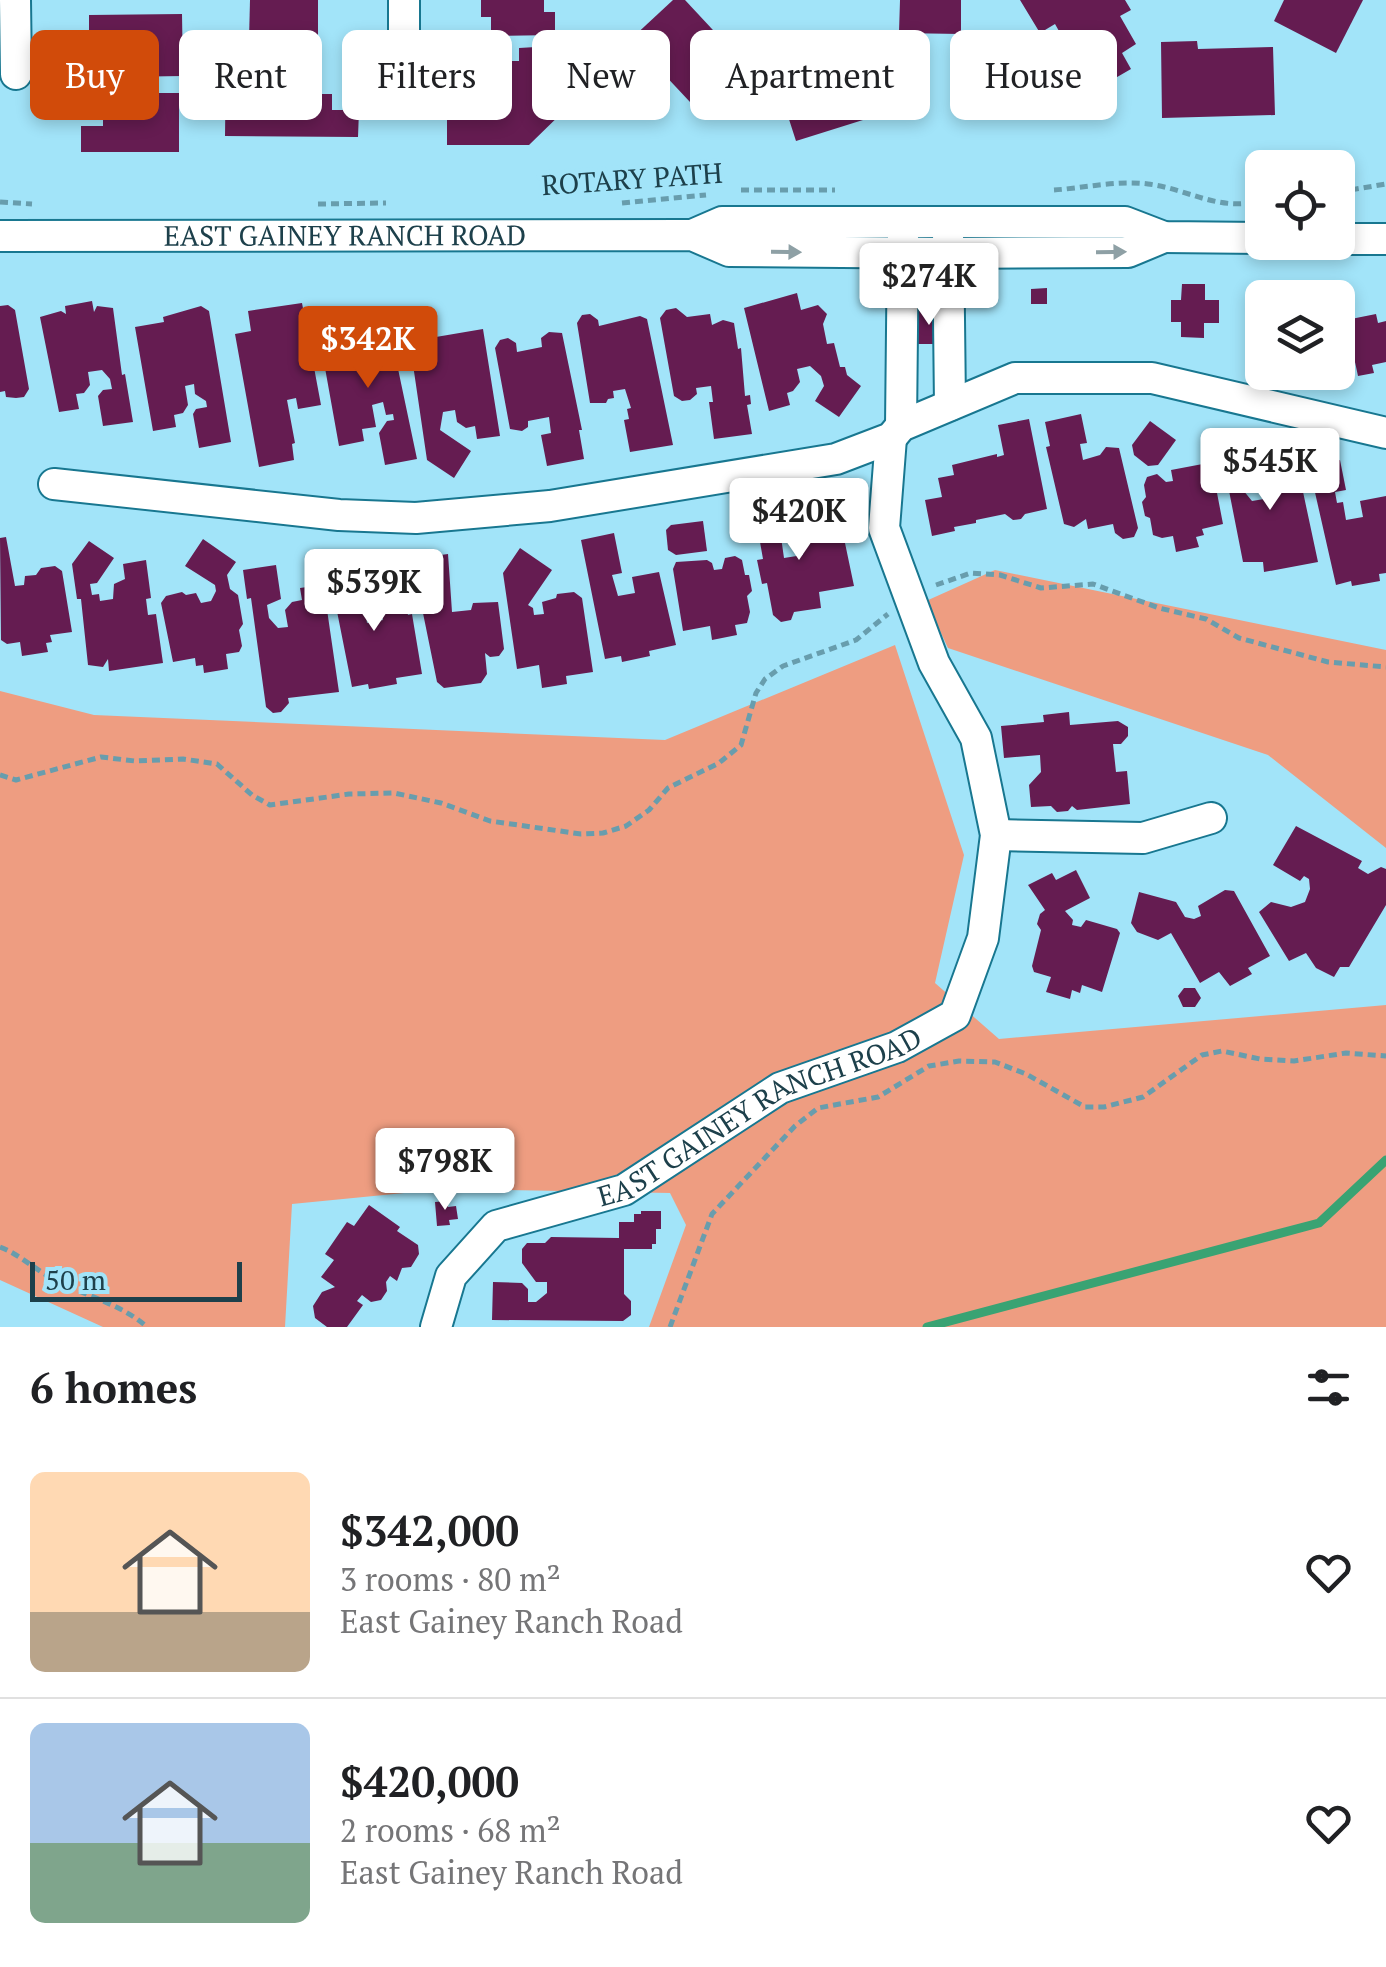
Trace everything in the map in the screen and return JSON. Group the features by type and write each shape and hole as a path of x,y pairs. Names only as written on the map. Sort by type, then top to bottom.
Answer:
{"street":[{"path":"14,0 16,74"},
{"path":"404,0 404,30"},
{"name":"EAST GAINEY RANCH ROAD","path":"0,236 692,236 722,222 903,238 948,253 1128,252 1164,238 1245,238"},
{"path":"948,222 950,406"},
{"name":"EAST GAINEY RANCH ROAD","path":"903,238 948,222 1125,222 1164,238"},
{"name":"EAST GAINEY RANCH ROAD","path":"436,1327 451,1276 496,1226 624,1190 780,1088 896,1047 955,1014 983,938 996,835 976,738 934,663 884,528 896,432 903,238"},
{"path":"1355,239 1386,240"},
{"path":"54,484 340,515 416,518 550,506 836,459 1014,378 1152,378 1386,433"},
{"path":"996,835 1143,838 1211,818"}],"path":[{"path":"1053,190 1148,184 1216,204 1245,204"},
{"path":"1355,189 1386,184"},
{"name":"ROTARY PATH","path":"738,191 845,190"},
{"name":"ROTARY PATH","path":"610,204 721,193"},
{"path":"0,202 43,205"},
{"path":"304,206 336,202 392,204"},
{"path":"0,775 16,780 101,758 183,759 217,764 252,796 270,805 349,794 394,793 441,802 490,821 603,834 626,826 668,788 719,763 741,746 756,693 764,679 784,666 856,640 883,617 940,583 972,573 1000,575 1042,588 1093,584 1159,608 1206,619 1240,638 1328,662 1386,667"},
{"path":"670,1327 712,1214 795,1126 818,1108 878,1097 929,1066 959,1061 994,1062 1026,1074 1085,1107 1104,1107 1143,1097 1202,1055 1222,1051 1294,1061 1346,1053 1386,1056"},
{"path":"0,1247 147,1327"}],"shaded area":[{"path":"995,570 1386,650 1386,848 1268,755 948,648 926,601"},
{"path":"895,645 964,855 935,983 999,1039 1386,1005 1386,1327 649,1327 686,1225 670,1193 445,1189 292,1204 285,1327 103,1327 0,1280 0,691 94,715 665,740"}],"building":[{"path":"250,0 318,0 318,30 249,30"},
{"path":"481,0 544,0 544,12 555,12 555,30 532,30 532,35 512,36 512,30 491,30 491,17 481,17"},
{"path":"673,0 685,0 713,30 690,30 690,102 670,81 670,30 641,30"},
{"path":"900,0 961,0 961,30 950,30 950,34 899,30"},
{"path":"1020,0 1125,0 1131,10 1120,16 1136,44 1122,53 1131,69 1117,77 1117,30 1058,30 1055,24 1038,30"},
{"path":"1284,0 1363,0 1336,53 1274,21"},
{"path":"182,14 179,76 159,76 159,30 89,30 89,15"},
{"path":"1197,41 1198,49 1273,47 1275,115 1162,118 1161,42"},
{"path":"532,47 532,120 555,120 529,145 447,145 447,120 512,120 512,61 519,61 519,48"},
{"path":"159,93 179,93 179,152 81,152 81,126 103,126 103,120 159,120"},
{"path":"322,94 332,94 332,110 342,110 342,120 359,120 358,137 225,136 225,120 322,120"},
{"path":"789,120 863,120 796,141"},
{"path":"1182,284 1205,284 1205,300 1219,300 1219,323 1204,323 1204,338 1181,337 1181,322 1171,322 1171,300 1181,300"},
{"path":"1047,288 1047,304 1031,304 1031,289"},
{"path":"797,293 801,310 818,305 827,314 823,324 827,344 834,343 840,367 845,367 847,375 861,386 839,417 815,401 824,386 821,376 810,366 797,369 800,382 787,393 790,405 769,411 744,308"},
{"path":"92,301 94,312 97,306 113,308 133,422 103,426 98,396 103,390 112,389 102,370 88,372 90,385 84,393 76,394 79,409 59,412 40,317 61,311 66,314 65,306"},
{"path":"302,303 321,405 298,409 296,398 287,400 294,460 259,467 235,334 251,331 248,311"},
{"path":"8,305 15,310 29,389 24,397 6,397 5,391 0,392 0,306"},
{"path":"201,306 209,311 231,442 199,448 193,414 196,409 207,407 206,401 195,394 194,384 185,386 188,405 183,413 174,415 176,427 153,431 135,327 164,322 163,317"},
{"path":"676,308 687,317 710,314 712,325 723,320 734,323 738,349 741,348 745,396 750,395 751,404 747,405 752,434 714,439 711,386 696,388 697,394 690,400 674,396 660,318 666,310"},
{"path":"919,311 939,312 939,344 918,344"},
{"path":"590,314 599,326 640,316 647,319 673,445 630,452 624,420 629,419 627,409 631,408 625,389 613,391 614,398 606,403 590,403 577,323 582,315"},
{"path":"1376,314 1378,323 1386,321 1386,362 1372,365 1374,373 1358,376 1355,318"},
{"path":"374,328 376,339 397,337 401,364 397,364 417,459 385,465 379,433 387,421 394,420 393,414 386,415 383,402 372,405 376,427 362,429 364,441 339,446 320,340"},
{"path":"483,329 500,436 477,439 475,426 466,428 457,422 455,410 443,412 440,430 471,451 454,478 427,460 407,342 413,334 422,333 430,338"},
{"path":"549,332 562,333 582,430 584,459 547,466 541,435 551,433 549,417 528,421 528,427 522,431 510,429 495,348 500,340 508,338 516,343 517,352 542,347 541,338"},
{"path":"1081,414 1087,443 1080,444 1083,460 1100,455 1106,447 1119,448 1138,528 1134,537 1123,539 1115,533 1113,524 1088,529 1086,519 1074,527 1064,524 1046,447 1050,446 1045,422"},
{"path":"1029,419 1047,509 1025,514 1021,519 1013,520 1005,514 976,520 954,527 955,531 932,536 925,500 942,497 938,478 954,475 952,465 1004,455 998,425"},
{"path":"1150,421 1176,440 1158,465 1148,466 1134,455 1132,445"},
{"path":"1252,444 1258,478 1242,481 1243,490 1252,501 1264,499 1263,484 1277,476 1275,463 1296,459 1318,562 1264,572 1263,562 1243,562 1221,450"},
{"path":"1340,460 1346,490 1335,492 1337,503 1343,502 1346,520 1363,517 1360,501 1386,496 1386,573 1379,574 1380,581 1336,585 1309,466"},
{"path":"1208,463 1223,524 1202,529 1204,535 1196,537 1199,547 1176,552 1173,536 1153,535 1142,502 1146,497 1144,485 1147,477 1157,474 1166,482 1173,481 1171,470"},
{"path":"784,504 790,536 781,537 784,558 803,555 801,544 818,537 817,528 841,524 854,586 819,592 821,608 794,612 791,620 781,622 773,615 767,583 762,584 757,560 763,559 760,542 754,543 748,510"},
{"path":"703,521 707,551 676,555 668,550 666,530 671,525"},
{"path":"614,533 622,573 612,575 618,596 635,593 632,577 659,572 676,645 622,662 621,656 605,659 581,540"},
{"path":"6,537 15,586 24,585 25,576 36,575 41,568 55,566 62,571 72,632 50,635 52,642 46,643 48,652 22,656 20,642 7,644 1,640 0,538"},
{"path":"203,539 236,562 227,575 230,589 238,595 243,624 239,630 239,652 226,654 228,669 204,673 203,665 196,666 195,658 173,662 161,603 166,596 182,592 196,593 201,603 211,601 215,585 185,566"},
{"path":"89,541 114,558 97,583 90,584 92,595 99,594 100,601 113,599 114,584 125,579 123,564 146,560 151,598 146,599 148,615 156,614 163,663 109,671 108,659 103,667 88,665 81,599 77,599 72,564"},
{"path":"520,548 552,570 528,605 534,615 544,614 542,602 556,598 557,594 574,592 582,598 593,672 566,676 567,684 542,688 539,665 517,669 503,573"},
{"path":"448,554 452,612 471,610 473,603 498,602 504,649 499,656 485,653 487,674 481,683 444,688 437,682 412,559"},
{"path":"735,556 742,560 752,591 747,596 747,623 735,625 737,635 712,640 710,626 683,631 673,569 676,562 707,560 714,570 722,569 725,558"},
{"path":"276,565 281,599 267,605 269,618 278,628 288,627 285,610 292,602 302,600 300,588 321,585 324,589 339,692 288,698 289,703 281,712 273,713 266,707 251,598 247,599 243,570"},
{"path":"364,566 369,599 364,600 367,623 383,620 380,604 405,600 408,615 412,614 422,674 396,678 397,684 369,689 368,684 352,687 329,571"},
{"path":"1069,712 1070,725 1118,721 1128,727 1128,736 1121,744 1113,744 1116,772 1127,771 1130,804 1077,810 1072,806 1068,811 1057,812 1051,806 1031,807 1029,785 1041,772 1040,755 1004,758 1001,726 1044,722 1043,715"},
{"path":"1296,826 1362,861 1358,868 1368,874 1381,867 1386,869 1386,905 1349,967 1340,967 1334,977 1316,968 1306,953 1289,961 1259,912 1271,902 1291,907 1305,902 1309,879 1304,876 1300,881 1273,865"},
{"path":"1076,870 1090,898 1065,911 1073,920 1072,925 1081,927 1086,920 1120,933 1102,992 1082,985 1080,993 1072,990 1070,999 1046,992 1051,977 1034,972 1041,930 1037,924 1045,910 1028,885 1052,873 1056,880"},
{"path":"1225,890 1234,891 1270,956 1248,968 1252,974 1230,986 1219,972 1200,983 1171,933 1158,940 1137,932 1131,923 1139,892 1176,902 1185,917 1194,919 1201,916 1198,906"},
{"path":"1184,988 1195,988 1201,998 1195,1007 1183,1007 1178,996"},
{"path":"447,1201 448,1207 456,1206 458,1219 449,1220 450,1225 437,1226 435,1202"},
{"path":"369,1205 400,1227 397,1231 418,1245 419,1254 411,1267 402,1268 397,1281 390,1276 381,1300 371,1302 362,1295 357,1301 363,1305 347,1327 327,1327 315,1318 313,1306 322,1292 335,1287 321,1277 334,1260 325,1254 347,1222 354,1226"},
{"path":"661,1211 661,1229 656,1229 652,1249 624,1249 624,1294 631,1301 631,1315 623,1321 492,1320 493,1282 522,1283 528,1289 528,1302 536,1302 547,1293 547,1282 536,1282 522,1263 522,1249 527,1243 545,1243 551,1237 619,1238 619,1222 634,1222 634,1214"}],"waterway":[{"path":"927,1327 1319,1223 1386,1160"}]}
